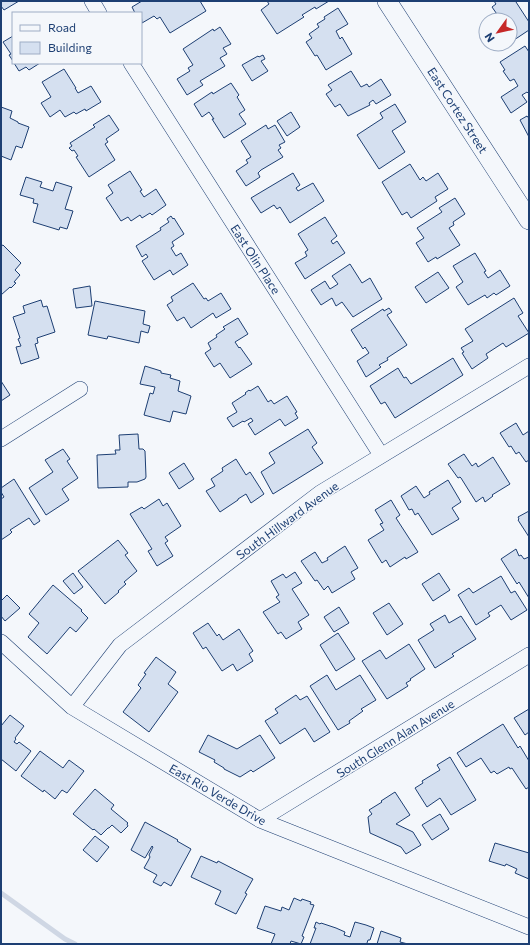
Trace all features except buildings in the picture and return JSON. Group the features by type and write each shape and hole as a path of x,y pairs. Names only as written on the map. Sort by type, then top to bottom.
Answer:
{"street":[{"path":"92,1 98,12"},
{"name":"East Cortez Street","path":"387,1 529,220"},
{"name":"East Olin Place","path":"132,64 381,455"},
{"name":"South Hillward Avenue","path":"72,707 120,645 320,493 529,366"},
{"path":"1,439 80,389"},
{"name":"East Rio Verde Drive","path":"1,642 72,707 260,820 529,927"},
{"name":"South Glenn Alan Avenue","path":"260,820 529,655"}],"waterway":[{"path":"1,893 65,939 75,944"}]}
